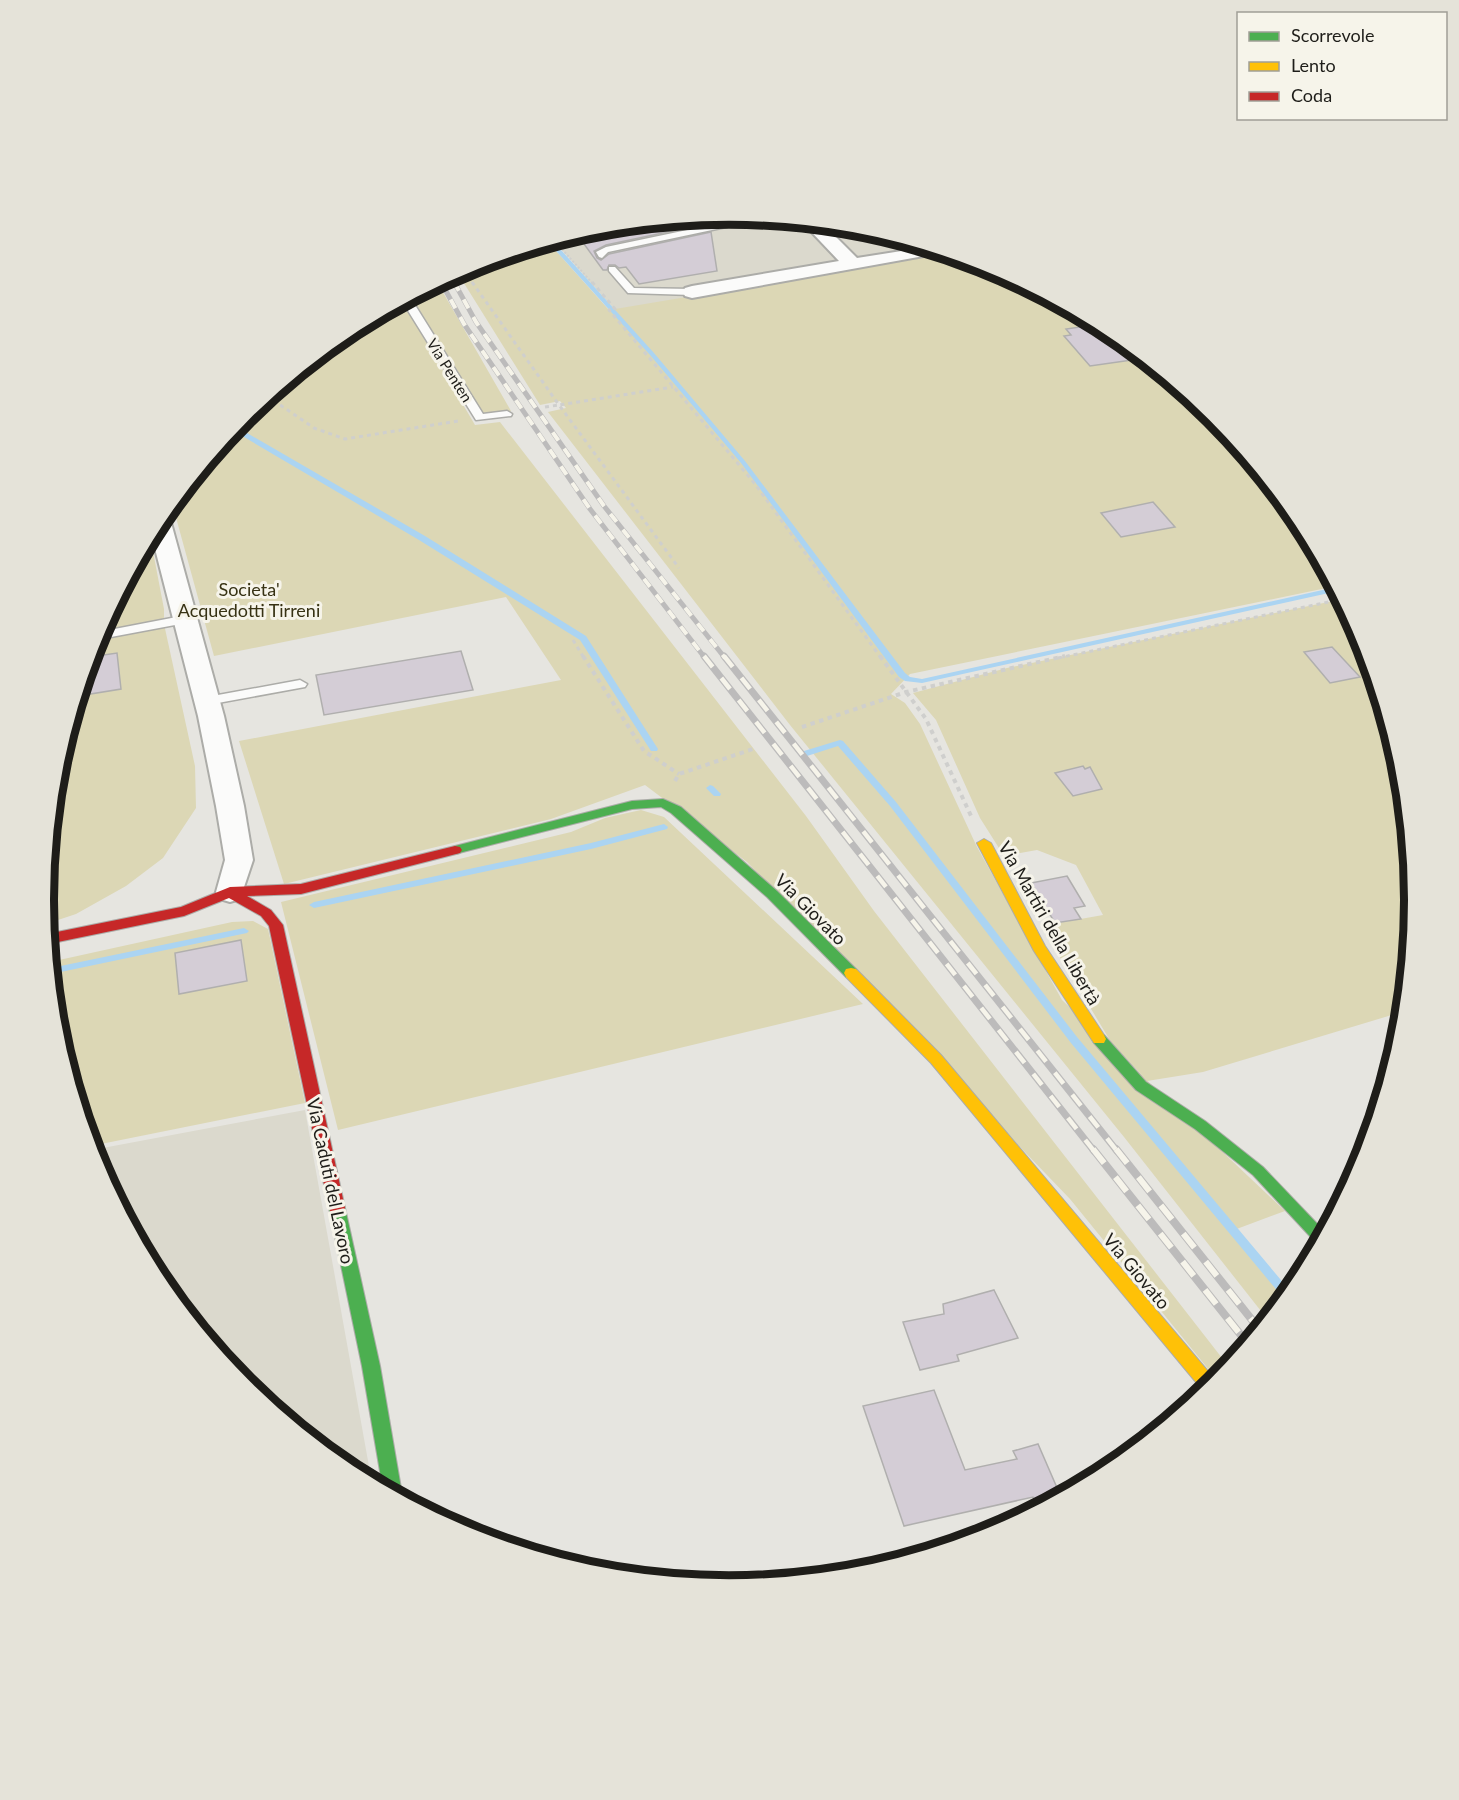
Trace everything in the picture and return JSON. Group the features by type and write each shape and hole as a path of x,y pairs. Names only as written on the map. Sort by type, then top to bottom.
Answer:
{"street":[{"path":"819,230 854,265"},
{"path":"692,292 922,253"},
{"path":"55,937 184,911 230,892 239,860 230,806 207,701 163,533"},
{"name":"Via Giovato","path":"230,892 301,889 632,805 663,803 675,810 772,894 936,1059 1205,1380"},
{"name":"Via Martiri della Libertà","path":"984,843 1039,948 1092,1032 1141,1086 1200,1125 1258,1171 1317,1234"},
{"name":"Via Caduti del Lavoro","path":"230,892 266,913 276,925 371,1366 391,1485"}],"lane":[{"path":"602,255 601,252 606,250 727,225"},
{"path":"612,269 631,291 692,292"},
{"name":"Via Penten","path":"410,305 480,418 507,414"},
{"path":"108,634 187,620"},
{"path":"207,701 300,684"}],"path":[{"path":"560,247 615,309 609,310 755,484 926,718 984,843"},
{"path":"469,277 559,405 679,568"},
{"path":"545,407 674,387"},
{"path":"274,401 323,434 345,439 480,418"},
{"path":"802,727 906,692 1041,660 1335,601"},
{"path":"573,640 644,752 679,774 753,749"}],"shaded area":[{"path":"685,226 774,226 861,237 932,256 615,310 559,247 598,237 641,230"},
{"path":"305,1110 370,1472 318,1436 284,1408 222,1345 194,1311 144,1238 101,1148"}],"green space":[{"path":"554,248 609,310 932,256 988,276 1028,294 1105,338 1175,392 1207,422 1265,489 1315,562 1328,588 910,674 891,694 905,703 920,724 977,847 1062,1000 1285,1211 1234,1230 1282,1288 1263,1314 1124,1137 790,725 548,412 566,408 560,401 540,405 462,280 512,260"},
{"path":"441,289 511,411 488,414 481,412 415,303"},
{"path":"406,308 475,425 500,422 806,816 874,911 1223,1360 1212,1373 1070,1199 747,862 645,785 551,819 284,884 239,741 561,680 506,597 214,656 175,515 222,455 284,392 354,338"},
{"name":"Societa' Acquedotti Tirreni","path":"152,549 164,609 164,624 195,766 196,808 163,858 126,886 76,914 54,921 55,856 67,768 77,725 105,641"},
{"path":"1335,601 1354,641 1382,725 1399,812 1404,856 1405,900 1404,944 1395,1014 1203,1072 1147,1081 1111,1042 1041,926 1103,915 1076,865 1037,850 1004,856 980,818 936,720 913,693 1007,668"},
{"path":"641,810 664,817 863,1004 338,1130 281,902 571,832 605,818"},
{"path":"253,921 268,929 305,1103 100,1144 77,1075 67,1032 57,960 232,922"}],"building":[{"path":"697,226 606,245 594,251 597,258 601,260 609,254 711,232 717,271 639,284 626,267 619,268 609,265 607,270 603,270 582,241 641,230"},
{"path":"1086,326 1135,360 1090,366 1064,336 1071,335 1066,329"},
{"path":"1153,502 1175,527 1121,537 1101,513"},
{"path":"1332,647 1360,677 1330,683 1304,652"},
{"path":"461,651 473,690 324,715 316,675"},
{"path":"117,653 121,689 86,695 90,683 100,656"},
{"path":"1083,766 1085,769 1090,767 1102,789 1073,796 1055,773"},
{"path":"1067,876 1085,906 1074,908 1081,919 1055,923 1031,883"},
{"path":"241,940 247,981 179,994 175,953"},
{"path":"994,1290 1018,1338 957,1355 959,1361 920,1370 903,1322 944,1314 943,1304"},
{"path":"934,1390 965,1470 1017,1459 1013,1451 1038,1444 1058,1490 1035,1502 1033,1497 904,1526 863,1406"}],"waterway":[{"path":"556,248 652,354 743,462 902,675 908,679 922,681 1330,591"},
{"path":"242,433 422,538 583,638 654,749"},
{"path":"807,753 840,743 893,804 1074,1040 1281,1288"},
{"path":"710,788 717,794"},
{"path":"314,905 591,846 664,827"},
{"path":"58,970 244,931"}],"railway":[{"path":"455,283 476,322 604,506 725,658"},
{"path":"444,288 464,324 590,509 705,658"},
{"path":"704,656 1094,1151"},
{"path":"724,656 1117,1151"},
{"path":"1093,1149 1243,1338"},
{"path":"1116,1149 1255,1323"}],"traffic: fast":[{"path":"455,850 632,805 663,803 676,810 772,894 851,973"},
{"path":"1099,1039 1141,1086 1200,1125 1258,1171 1317,1234"},
{"path":"337,1208 371,1366 391,1485"}],"traffic: slow":[{"path":"984,843 1039,948 1099,1039"},
{"path":"851,973 936,1059 1205,1380"}],"traffic: jam":[{"path":"55,937 184,911 230,892 301,889 455,850"},
{"path":"230,892 266,913 276,925 337,1208"}]}
